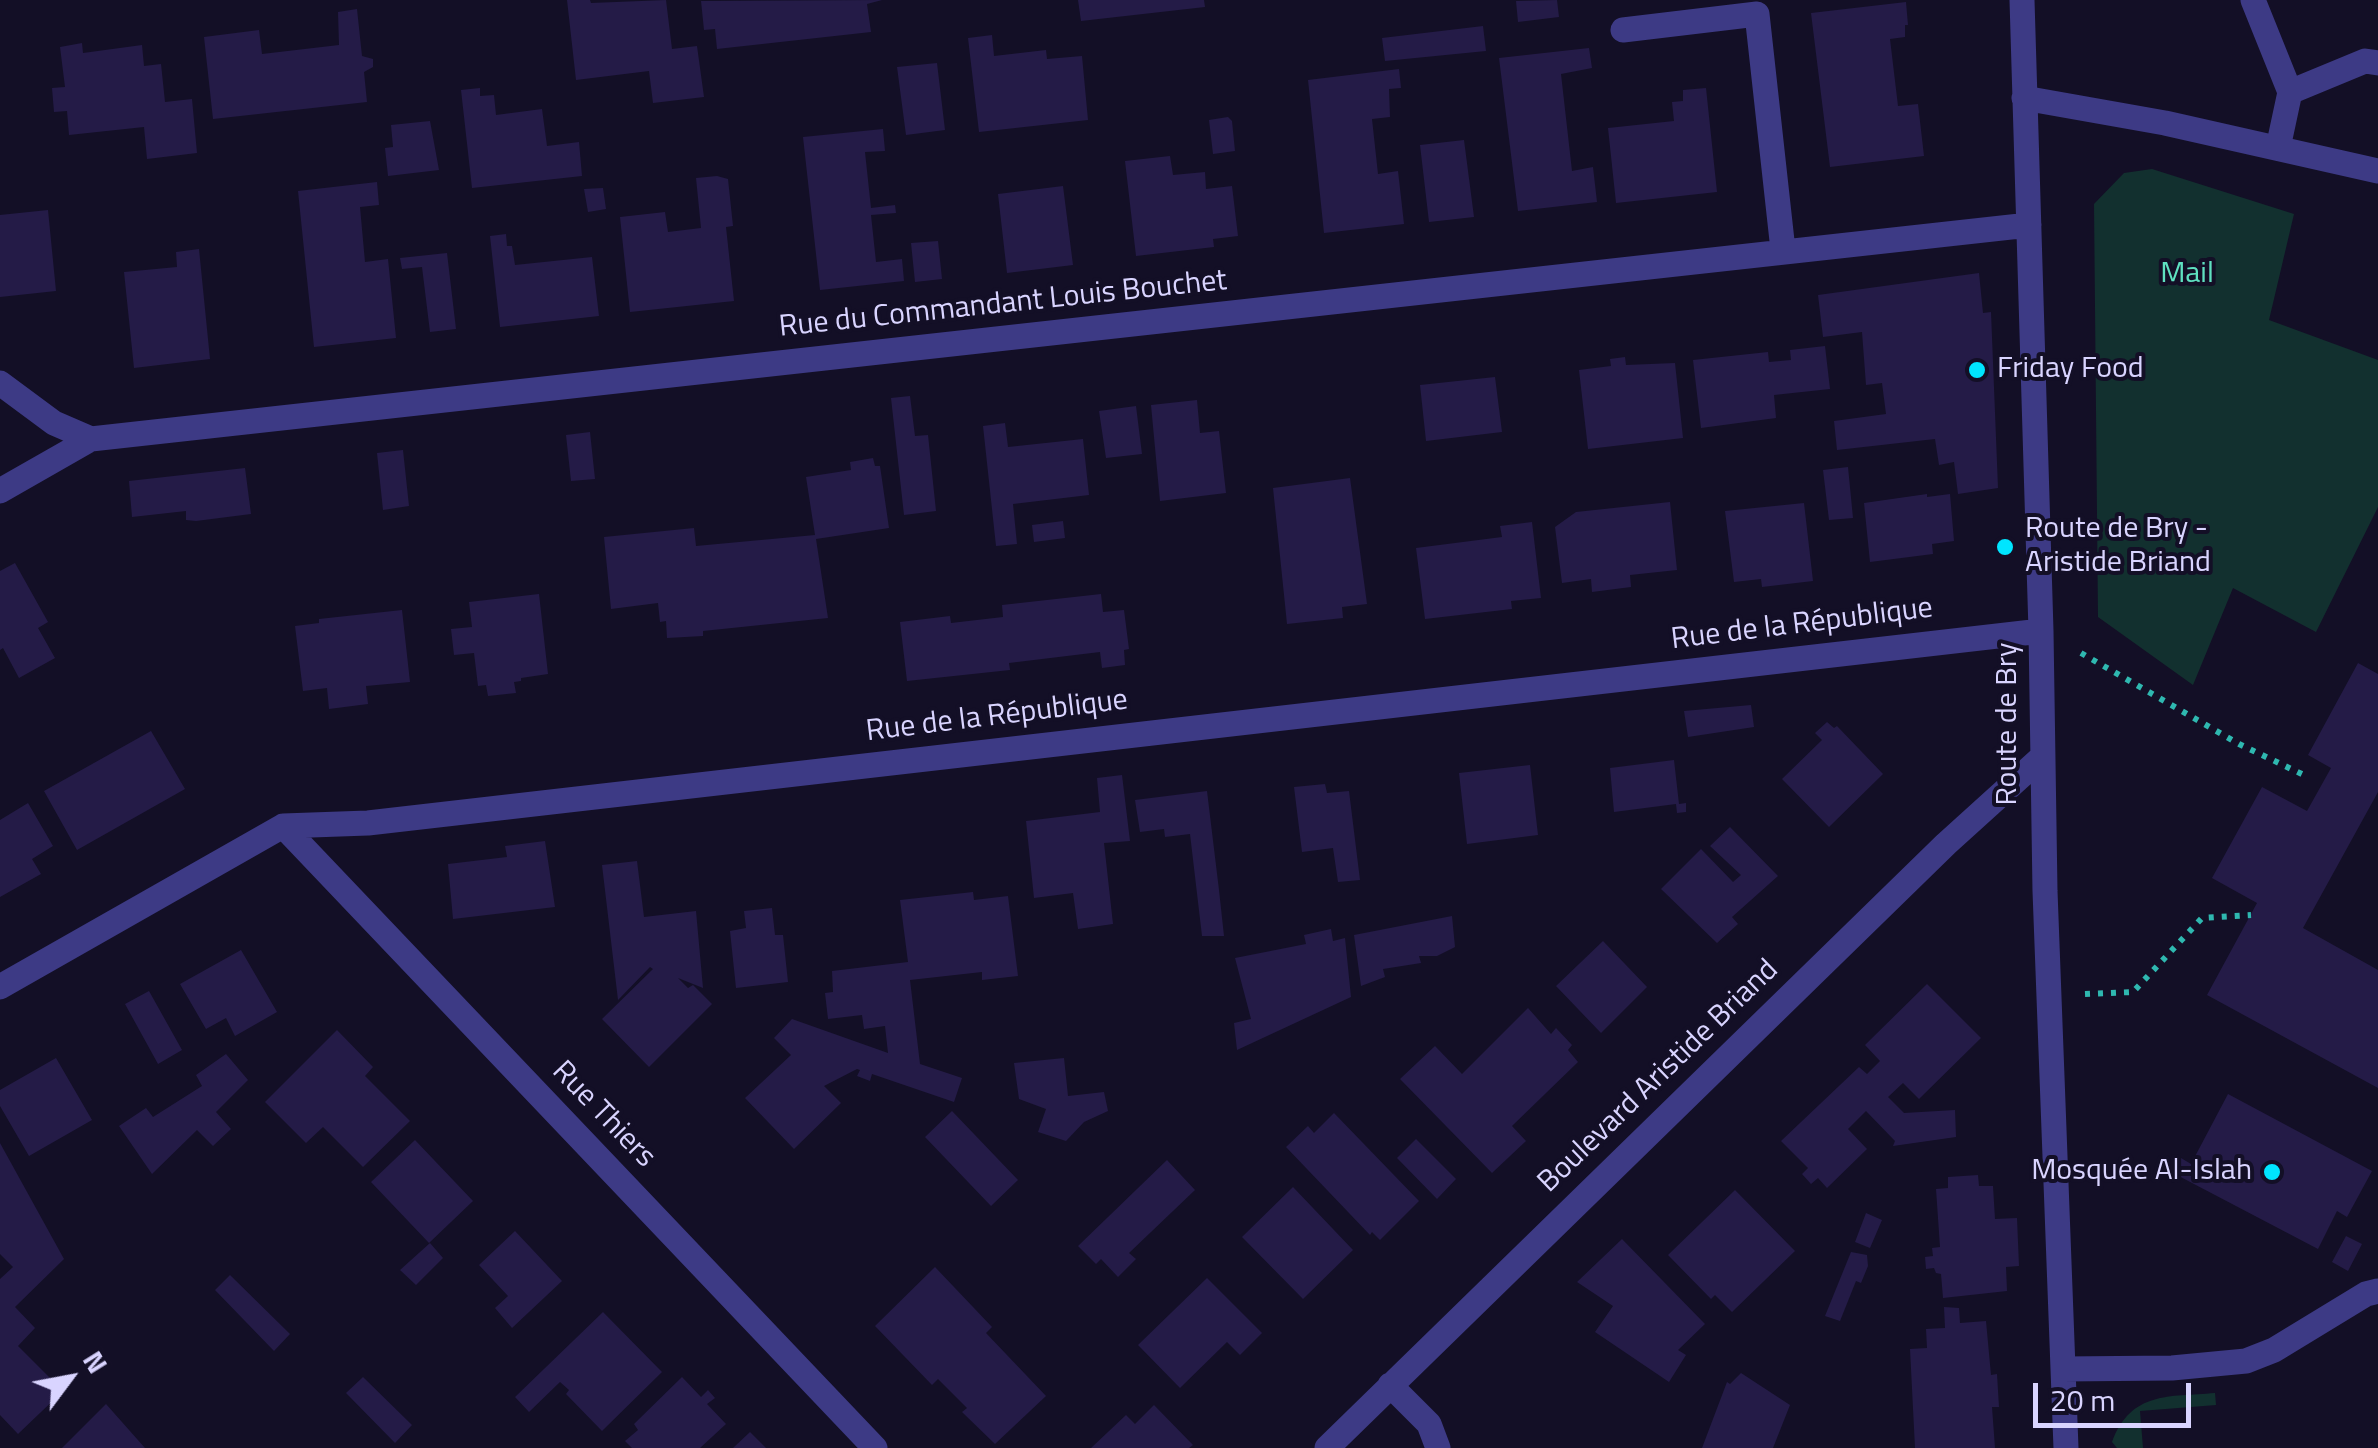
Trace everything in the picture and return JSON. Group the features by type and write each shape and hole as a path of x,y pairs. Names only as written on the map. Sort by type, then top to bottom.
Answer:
{"street":[{"name":"Route de Bry","path":"2022,0 2041,630 2041,758 2066,1448"},
{"path":"2253,0 2290,92 2278,148"},
{"path":"1623,30 1757,14 1783,250"},
{"path":"2290,92 2371,62"},
{"path":"2024,98 2378,171"},
{"name":"Rue du Commandant Louis Bouchet","path":"91,439 2029,224"},
{"path":"0,384 54,423 91,439"},
{"path":"0,492 91,439"},
{"name":"Rue de la République","path":"0,986 283,826 368,823 2041,630"},
{"name":"Boulevard Aristide Briand","path":"1327,1448 1946,844 2041,758"},
{"name":"Rue Thiers","path":"283,826 876,1448"},
{"path":"2063,1370 2172,1368 2246,1361 2274,1350 2366,1294 2378,1291"},
{"path":"1390,1385 1429,1424 1438,1448"}],"path":[{"path":"2041,630 2239,744 2306,776"},
{"path":"2114,993 2133,992 2202,918 2251,914"}],"green space":[{"name":"Mail","path":"2152,169 2294,214 2269,320 2378,360 2378,507 2316,632 2233,588 2193,685 2098,617 2094,204 2124,173"},
{"path":"2215,1393 2216,1405 2140,1411 2143,1448 2117,1448 2112,1442 2120,1425 2141,1405 2167,1397"}],"building":[{"path":"567,0 666,0 672,49 697,46 704,97 653,103 649,71 576,80"},
{"path":"882,0 867,4 871,32 717,49 715,29 704,30 701,1"},
{"path":"1078,0 1204,0 1205,7 1081,21"},
{"path":"1557,0 1559,17 1518,22 1516,1"},
{"path":"1906,2 1905,37 1890,39 1898,106 1918,104 1924,156 1830,167 1811,13"},
{"path":"357,9 362,56 373,59 373,67 364,72 367,102 213,119 204,37 259,30 262,54 339,45 338,12"},
{"path":"1483,26 1486,51 1385,61 1382,38"},
{"path":"992,35 994,56 1046,50 1047,59 1082,56 1088,120 979,132 968,38"},
{"path":"82,43 83,53 142,45 144,66 161,64 165,102 192,99 197,153 147,159 144,127 69,135 67,111 54,112 52,88 65,87 60,47"},
{"path":"1589,48 1592,68 1561,74 1572,171 1593,167 1597,202 1518,211 1499,58"},
{"path":"937,63 945,130 906,135 897,67"},
{"path":"1399,69 1401,88 1389,89 1390,117 1372,119 1378,174 1398,171 1404,224 1324,233 1308,80"},
{"path":"480,88 480,96 494,95 496,115 542,109 547,146 579,142 582,176 472,188 461,90"},
{"path":"1706,88 1717,192 1616,203 1608,128 1674,121 1672,102 1683,101 1683,90"},
{"path":"1228,117 1232,121 1235,151 1213,154 1209,120"},
{"path":"430,121 439,170 388,176 385,148 393,147 391,125"},
{"path":"883,129 885,151 865,152 871,208 895,205 896,213 871,215 876,262 902,259 904,281 820,290 803,137"},
{"path":"1464,140 1474,217 1429,222 1420,145"},
{"path":"1170,156 1173,175 1205,172 1206,189 1232,186 1238,236 1213,239 1214,247 1136,256 1125,161"},
{"path":"696,178 728,179 733,226 726,227 734,301 630,312 620,217 665,212 668,232 701,228"},
{"path":"377,182 379,205 360,207 365,262 388,259 396,338 314,347 298,191"},
{"path":"1063,186 1073,265 1007,273 998,194"},
{"path":"603,188 606,209 588,212 584,189"},
{"path":"48,210 56,291 0,297 0,215"},
{"path":"506,234 515,265 592,257 599,316 500,327 490,236"},
{"path":"938,241 942,279 915,282 911,243"},
{"path":"199,249 210,359 134,368 124,272 177,267 176,252"},
{"path":"447,253 456,329 430,332 422,267 402,269 400,258"},
{"path":"1979,273 1983,313 1991,312 1998,488 1958,494 1954,462 1939,465 1935,439 1837,450 1834,421 1886,414 1882,383 1866,385 1862,332 1823,337 1818,295"},
{"path":"1825,346 1830,389 1774,395 1776,418 1701,428 1693,360 1768,352 1769,362 1791,360 1790,350"},
{"path":"1625,357 1626,365 1675,363 1683,438 1588,449 1579,370 1611,366 1610,359"},
{"path":"1495,377 1502,432 1426,441 1420,385"},
{"path":"910,396 915,436 928,435 936,511 904,515 891,398"},
{"path":"1197,400 1200,433 1219,431 1226,493 1160,501 1151,405"},
{"path":"1136,406 1142,454 1106,458 1099,411"},
{"path":"1005,423 1008,447 1083,439 1089,495 1013,504 1017,544 996,546 983,426"},
{"path":"590,432 595,479 571,481 566,435"},
{"path":"403,450 409,506 383,510 377,453"},
{"path":"873,458 875,466 880,466 889,528 816,539 828,618 667,638 666,621 660,622 658,603 611,609 604,537 694,528 696,546 815,535 806,477 851,470 850,462"},
{"path":"1848,467 1853,518 1829,520 1823,470"},
{"path":"245,468 251,514 196,521 186,520 186,511 132,517 129,481"},
{"path":"1350,478 1367,604 1342,607 1343,618 1287,624 1273,488"},
{"path":"1950,494 1954,541 1932,544 1933,554 1870,562 1864,503"},
{"path":"1670,502 1677,570 1630,575 1631,587 1592,592 1591,579 1562,583 1555,527 1576,512"},
{"path":"1804,503 1813,581 1762,587 1761,579 1734,582 1725,511"},
{"path":"1063,521 1065,538 1034,542 1032,525"},
{"path":"1532,522 1541,598 1511,601 1512,609 1425,619 1416,548 1502,537 1500,526"},
{"path":"15,563 48,622 38,628 55,658 19,678 3,648 0,650 0,571"},
{"path":"539,594 548,674 514,682 516,693 488,696 486,685 478,686 474,653 454,655 451,629 472,627 469,602"},
{"path":"1101,594 1103,612 1124,610 1129,649 1124,650 1125,665 1102,668 1100,652 1009,663 1010,670 907,681 900,622 950,616 951,623 1003,617 1002,605"},
{"path":"402,610 410,682 366,686 368,704 329,709 327,688 303,691 295,626 319,623 319,619"},
{"path":"2358,663 2378,674 2378,792 2303,928 2378,970 2378,1088 2207,995 2257,903 2212,878 2262,787 2307,811 2331,768 2308,755"},
{"path":"1751,705 1754,727 1688,737 1684,711"},
{"path":"1827,722 1837,726 1883,774 1829,827 1782,779 1822,740 1815,733"},
{"path":"151,731 185,789 77,850 44,791"},
{"path":"1674,760 1679,804 1686,803 1686,812 1677,813 1676,804 1614,812 1610,768"},
{"path":"1530,765 1538,835 1467,844 1459,773"},
{"path":"1122,775 1130,841 1104,843 1113,924 1078,929 1073,893 1034,898 1026,821 1100,812 1097,778"},
{"path":"1325,784 1327,793 1349,791 1360,880 1338,882 1333,848 1302,852 1294,787"},
{"path":"1207,791 1224,936 1202,936 1190,834 1165,837 1164,829 1140,832 1135,800"},
{"path":"28,803 53,846 32,859 41,874 0,897 0,820"},
{"path":"1730,827 1778,876 1732,917 1738,924 1717,943 1661,889 1701,849 1733,882 1741,875 1710,846"},
{"path":"545,841 555,907 453,919 448,864 507,857 505,846"},
{"path":"637,861 644,917 696,911 703,988 678,978 688,988 693,985 712,1004 649,1067 602,1019 653,969 650,967 618,1000 602,865"},
{"path":"973,892 974,900 1008,896 1018,976 982,980 982,972 910,980 920,1064 962,1078 954,1102 872,1074 870,1081 857,1076 857,1069 824,1086 841,1103 794,1149 745,1098 791,1055 774,1038 792,1019 888,1053 885,1026 864,1029 862,1015 828,1019 825,993 833,992 832,971 908,962 900,900"},
{"path":"772,908 775,935 783,935 788,982 736,988 730,931 746,928 744,911"},
{"path":"1452,916 1455,947 1437,956 1419,956 1421,963 1383,969 1385,977 1361,986 1354,935"},
{"path":"1331,929 1333,941 1345,938 1351,997 1237,1050 1234,1023 1251,1019 1235,958 1306,944 1304,935"},
{"path":"1603,941 1647,987 1601,1033 1556,986"},
{"path":"241,950 277,1012 235,1036 226,1018 206,1029 180,984"},
{"path":"1927,984 1981,1038 1919,1099 1903,1083 1888,1097 1904,1113 1955,1110 1956,1137 1893,1146 1895,1141 1866,1111 1848,1129 1867,1149 1827,1188 1818,1178 1811,1184 1802,1174 1808,1168 1781,1141 1859,1067 1867,1074 1880,1061 1865,1045"},
{"path":"149,991 182,1050 158,1064 125,1004"},
{"path":"1528,1008 1551,1034 1556,1028 1572,1045 1568,1050 1578,1062 1512,1126 1526,1141 1492,1173 1400,1079 1435,1046 1462,1074"},
{"path":"337,1030 373,1067 365,1076 410,1121 363,1167 323,1127 306,1143 265,1102"},
{"path":"226,1054 248,1080 216,1112 231,1129 213,1146 197,1130 152,1174 119,1126 146,1108 153,1117 202,1086 196,1075"},
{"path":"56,1058 92,1120 29,1156 0,1106 0,1090"},
{"path":"1064,1058 1068,1096 1104,1092 1108,1111 1084,1122 1066,1141 1038,1132 1046,1109 1019,1099 1014,1063"},
{"name":"Mosquée Al-Islah","path":"2228,1094 2372,1171 2347,1217 2337,1211 2318,1249 2173,1173 2181,1158 2191,1164"},
{"path":"952,1111 1018,1180 991,1206 925,1137"},
{"path":"1334,1113 1419,1201 1380,1240 1372,1232 1370,1235 1286,1147 1308,1126 1314,1133"},
{"path":"1416,1139 1456,1179 1437,1199 1397,1158"},
{"path":"415,1140 473,1201 429,1243 371,1182"},
{"path":"0,1143 64,1259 15,1307 35,1328 18,1346 63,1391 18,1434 0,1415 0,1279 13,1267 0,1254"},
{"path":"1167,1160 1195,1190 1129,1253 1136,1259 1118,1277 1101,1259 1096,1264 1078,1246"},
{"path":"1978,1175 1979,1186 1993,1186 1995,1219 2017,1218 2019,1266 2006,1267 2007,1291 1943,1298 1941,1274 1934,1268 1926,1269 1925,1257 1933,1256 1932,1248 1940,1247 1936,1189 1948,1188 1948,1177"},
{"path":"1293,1187 1353,1250 1303,1299 1242,1237"},
{"path":"1735,1190 1795,1251 1732,1312 1715,1295 1711,1299 1668,1255"},
{"path":"1866,1213 1882,1220 1870,1248 1855,1242"},
{"path":"515,1231 562,1281 512,1328 495,1308 508,1296 479,1265"},
{"path":"2346,1236 2362,1244 2348,1271 2332,1262"},
{"path":"1622,1239 1705,1324 1678,1350 1686,1355 1669,1382 1595,1332 1613,1306 1577,1282"},
{"path":"430,1243 443,1258 416,1285 400,1270"},
{"path":"1851,1252 1867,1255 1868,1266 1861,1283 1856,1281 1840,1321 1825,1316"},
{"path":"935,1267 992,1327 986,1333 1046,1396 995,1444 962,1412 967,1408 938,1379 932,1385 875,1326"},
{"path":"230,1275 290,1334 274,1351 215,1290"},
{"path":"1207,1278 1262,1333 1240,1355 1227,1342 1180,1388 1138,1345"},
{"path":"1944,1307 1959,1308 1960,1323 1986,1321 1991,1375 1997,1374 1999,1407 1992,1407 1995,1448 1915,1448 1910,1349 1927,1348 1926,1329 1945,1328"},
{"path":"603,1312 662,1372 602,1431 566,1394 569,1390 560,1382 529,1412 515,1397"},
{"path":"1741,1373 1790,1405 1773,1448 1702,1448 1727,1382 1730,1384"},
{"path":"363,1377 412,1425 395,1443 346,1393"},
{"path":"682,1377 701,1397 708,1390 715,1398 707,1404 726,1424 700,1448 632,1448 625,1441 638,1430 634,1424"},
{"path":"106,1404 145,1448 62,1448"},
{"path":"1154,1405 1193,1445 1091,1448 1126,1415 1135,1424"},
{"path":"750,1432 766,1448 733,1448"}],"place":[{"name":"Friday Food","path":"1977,370"},
{"name":"Route de Bry - Aristide Briand","path":"2005,547"},
{"name":"Mosquée Al-Islah","path":"2272,1172"}]}
